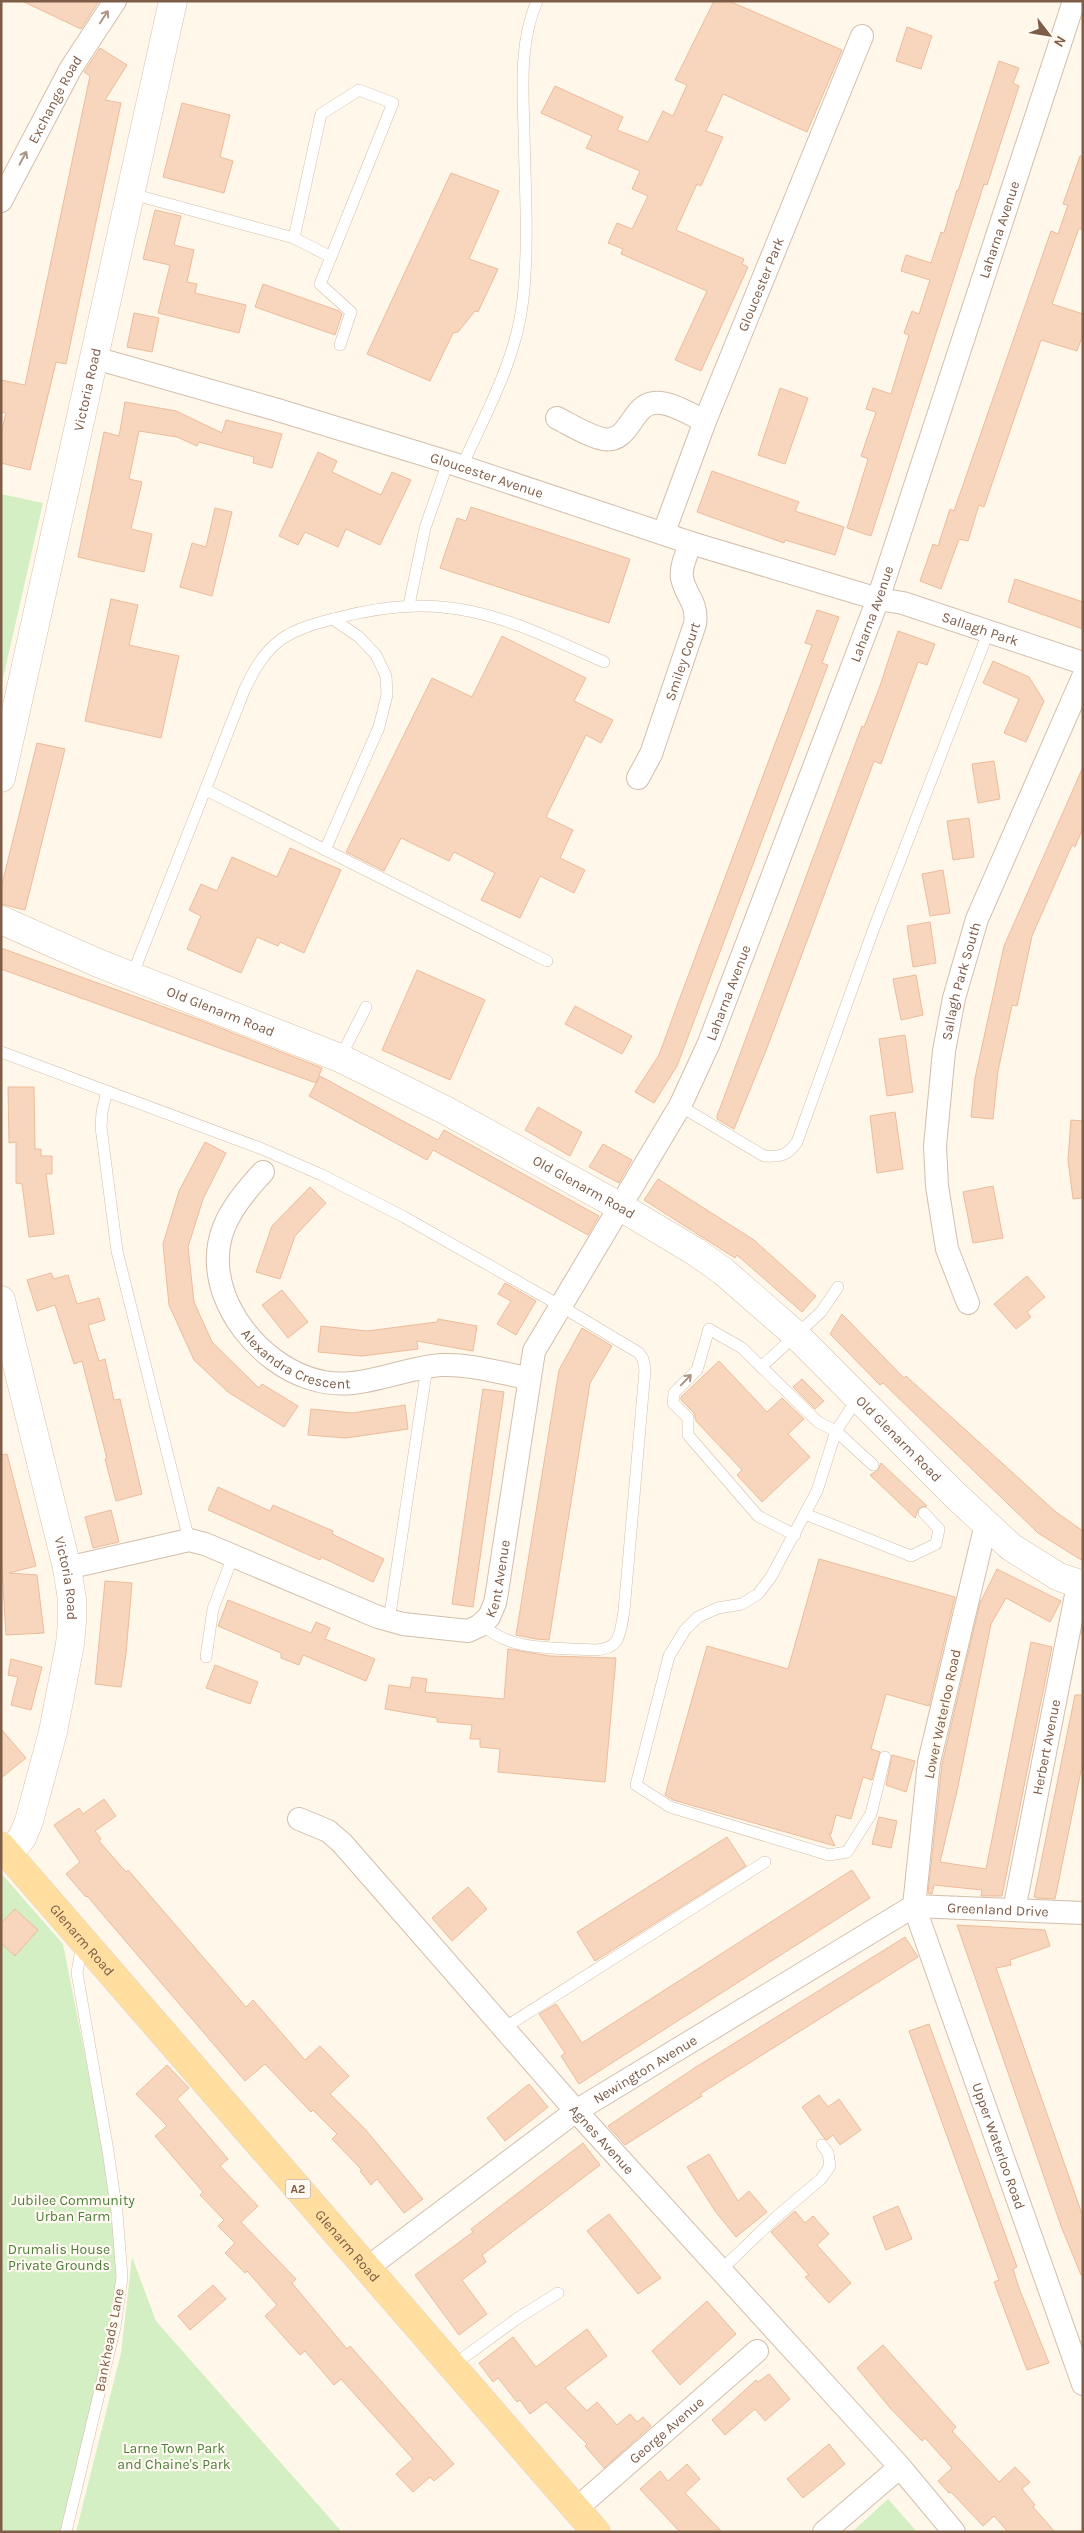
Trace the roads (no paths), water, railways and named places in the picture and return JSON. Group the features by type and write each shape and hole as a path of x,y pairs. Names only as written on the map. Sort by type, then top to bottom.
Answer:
{"main road":[{"name":"Glenarm Road","path":"4,1853 84,1939 596,2532"}],"street":[{"name":"Exchange Road","path":"1,202 71,68 114,1"},
{"name":"Victoria Road","path":"1,778 132,194 173,1"},
{"name":"Laharna Avenue","path":"619,1206 680,1106 709,1043 878,599 1074,1"},
{"name":"Gloucester Park","path":"664,532 705,421 862,36"},
{"name":"Gloucester Avenue","path":"94,358 278,410 455,464 664,532 691,543 878,599"},
{"path":"557,418 596,437 608,440 622,434 638,412 650,403 664,404 705,421"},
{"name":"Smiley Court","path":"638,778 651,754 695,624 696,609 682,578 691,543"},
{"name":"Sallagh Park","path":"878,599 903,603 989,630 1083,663"},
{"name":"Sallagh Park South","path":"968,1303 947,1249 937,1186 936,1117 944,1051 954,998 977,919 1083,678"},
{"name":"Old Glenarm Road","path":"1,920 132,976 340,1058 445,1110 619,1206 724,1272 795,1334 1011,1547 1039,1566 1081,1585"},
{"name":"Alexandra Crescent","path":"263,1172 232,1208 224,1223 218,1245 218,1268 223,1290 233,1313 247,1334 278,1363 313,1379 354,1383 427,1367 457,1366 528,1378"},
{"name":"Kent Avenue","path":"189,1540 233,1556 388,1621 464,1631 482,1624 489,1617 495,1603 528,1378 534,1351 619,1206"},
{"name":"Victoria Road","path":"3,1315 67,1568 72,1599 70,1644 55,1722 29,1821 22,1838 4,1853"},
{"name":"Lower Waterloo Road","path":"914,1906 929,1762 986,1524"},
{"path":"67,1568 189,1540"},
{"name":"Herbert Avenue","path":"1014,1910 1081,1585"},
{"name":"Agnes Avenue","path":"299,1819 322,1828 338,1839 576,2111 900,2467 954,2532"},
{"name":"Greenland Drive","path":"914,1906 1083,1913"},
{"name":"Newington Avenue","path":"367,2268 576,2111 914,1906"},
{"name":"Upper Waterloo Road","path":"914,1906 1083,2384"},
{"name":"George Avenue","path":"576,2509 757,2351"},
{"path":"824,2532 900,2467"}],"lane":[{"path":"409,605 425,528 511,351 523,301 525,250 524,60 528,25 537,1"},
{"path":"294,238 321,114 359,90 393,103 320,284 351,312 340,345"},
{"path":"132,194 294,238 331,257"},
{"path":"132,976 244,691 253,672 265,655 288,634 309,625 371,609 409,605 460,609 506,620 604,662"},
{"path":"324,850 379,727 387,695 386,676 376,655 359,637 333,619"},
{"path":"680,1106 764,1156 778,1157 789,1153 797,1142 874,928 989,630"},
{"path":"206,790 547,961"},
{"path":"340,1058 366,1007"},
{"path":"1,1052 260,1148 322,1175 404,1217 560,1305 639,1353 643,1359 644,1380 624,1611 621,1630 612,1646 595,1650 510,1643 493,1634 482,1624"},
{"path":"107,1091 101,1127 116,1251 189,1540"},
{"path":"761,1367 821,1312 838,1287"},
{"path":"795,1536 758,1516 688,1436 688,1418 673,1403 674,1393 697,1370 709,1329 742,1348 818,1422 836,1431 873,1466"},
{"path":"388,1621 427,1367"},
{"path":"858,1398 836,1431 817,1491 795,1536 758,1594 742,1604 718,1608 698,1617 685,1630 669,1656 636,1785 670,1807 829,1855 847,1852 871,1814 885,1757"},
{"path":"805,1514 911,1556 936,1544 939,1529 924,1513"},
{"path":"206,1656 213,1609 233,1556"},
{"path":"504,2028 765,1862"},
{"name":"Bankheads Lane","path":"66,2532 115,2327 122,2277 117,2213 108,2151 77,1973 79,1952 84,1939"},
{"path":"721,2270 775,2218 821,2179 830,2166 828,2153 822,2145"},
{"path":"452,2366 518,2318 558,2293"}],"park label":[{"name":"Jubilee Community Urban Farm","path":"73,2208"},
{"name":"Drumalis House Private Grounds","path":"59,2258"},
{"name":"Larne Town Park and Chaine's Park","path":"174,2456"}]}
